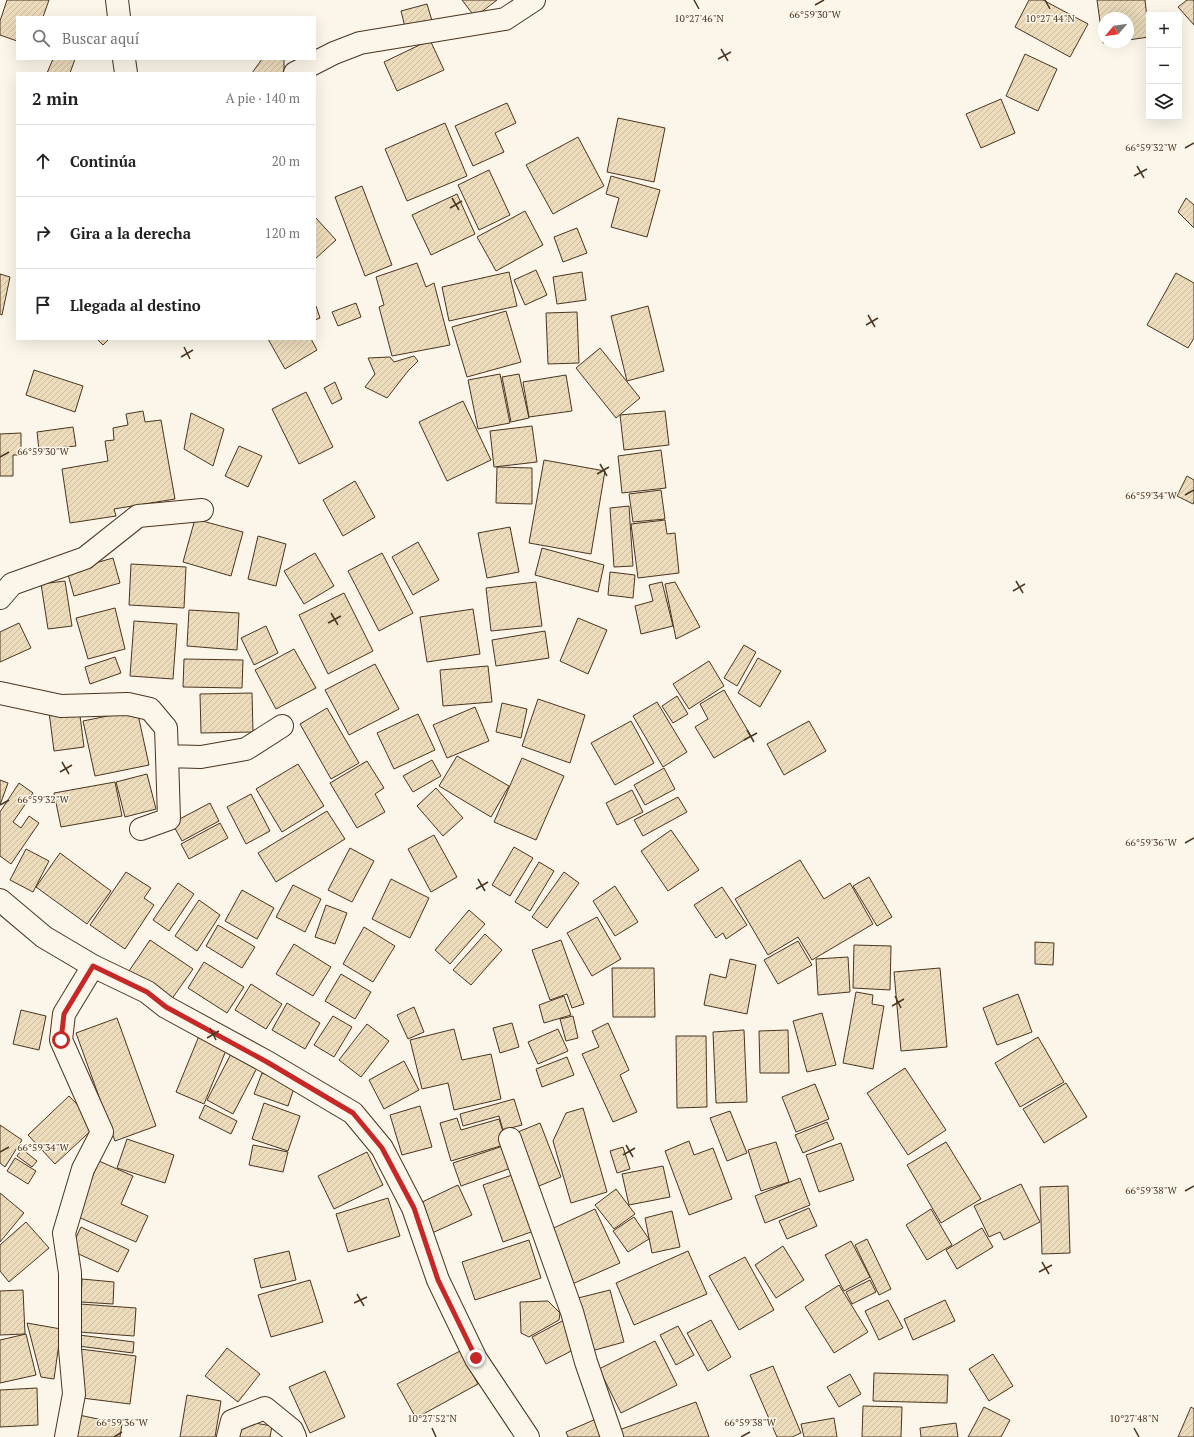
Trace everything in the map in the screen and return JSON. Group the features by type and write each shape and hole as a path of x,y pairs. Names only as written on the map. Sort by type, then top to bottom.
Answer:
{"street":[{"path":"117,0 119,16"},
{"path":"297,72 334,53 360,43 505,19 534,0"},
{"path":"124,60 126,72"},
{"path":"0,598 12,584 85,558 138,516 202,510"},
{"path":"0,693 61,706 128,704 150,710 166,728 169,819 141,829"},
{"path":"167,756 201,757 246,749 282,726"},
{"path":"0,900 44,937 93,966 147,992 166,1007 267,1062 353,1113 382,1148 414,1208 438,1280 476,1358 528,1437"},
{"path":"66,1437 74,1394 70,1349 70,1273 64,1233 84,1169 102,1132 61,1040 64,1014 93,966"},
{"path":"510,1139 572,1312 586,1362 612,1437"},
{"path":"228,1437 232,1421 264,1408 292,1430 295,1437"}],"building":[{"path":"7,0 49,0 43,16 16,16 16,41 0,35 0,21"},
{"path":"462,0 497,0 475,17"},
{"path":"1029,0 1043,0 1088,24 1070,57 1015,27"},
{"path":"1097,0 1145,0 1146,37 1134,39 1134,12 1099,12"},
{"path":"1187,0 1194,0 1194,25 1178,7"},
{"path":"427,4 433,24 406,31 401,11"},
{"path":"430,40 444,70 397,91 384,62"},
{"path":"1025,54 1057,69 1038,111 1006,96"},
{"path":"53,60 75,60 70,72 47,72"},
{"path":"261,60 284,60 284,72 253,72"},
{"path":"1001,99 1015,133 981,148 966,114"},
{"path":"507,103 516,123 495,133 504,152 473,166 455,126"},
{"path":"618,118 665,128 654,182 607,172"},
{"path":"445,123 467,176 407,201 385,149"},
{"path":"578,137 604,186 553,214 526,165"},
{"path":"489,170 510,215 479,230 458,185"},
{"path":"611,176 660,190 647,237 611,227 619,198 606,194"},
{"path":"362,186 392,265 365,276 335,197"},
{"path":"457,194 475,234 431,255 412,215"},
{"path":"1186,198 1194,205 1194,228 1178,212"},
{"path":"525,211 543,245 496,271 477,237"},
{"path":"316,218 336,240 316,258"},
{"path":"577,228 587,253 563,262 554,237"},
{"path":"417,263 426,287 434,283 450,345 392,356 379,307 384,305 376,277"},
{"path":"536,270 547,295 525,305 514,280"},
{"path":"509,272 517,306 449,321 442,287"},
{"path":"582,272 586,300 557,304 553,277"},
{"path":"1176,273 1194,283 1194,338 1188,348 1147,325"},
{"path":"0,274 10,277 2,315 0,314"},
{"path":"356,303 361,317 338,326 332,312"},
{"path":"316,306 320,318 316,320"},
{"path":"648,306 664,371 627,381 611,316"},
{"path":"506,311 521,362 467,377 452,327"},
{"path":"577,312 579,363 548,364 546,313"},
{"path":"98,340 108,340 103,345"},
{"path":"269,340 312,340 317,350 285,369"},
{"path":"600,348 640,398 616,418 576,368"},
{"path":"414,356 418,361 408,371 387,398 365,387 375,374 368,358 390,357 394,362"},
{"path":"34,370 83,386 75,412 26,395"},
{"path":"500,374 510,423 478,429 468,380"},
{"path":"519,374 529,418 511,422 502,377"},
{"path":"566,375 572,411 529,417 523,382"},
{"path":"335,382 342,399 332,404 324,388"},
{"path":"306,392 333,447 299,464 272,409"},
{"path":"463,401 491,460 447,481 419,422"},
{"path":"143,411 145,422 161,420 175,499 114,509 116,516 70,523 62,469 108,461 105,441 114,440 113,428 128,425 126,414"},
{"path":"665,411 669,445 624,450 620,415"},
{"path":"191,413 224,429 213,466 184,449"},
{"path":"532,426 537,462 494,467 490,431"},
{"path":"73,427 76,446 39,450 37,432"},
{"path":"21,433 21,455 13,455 13,476 0,476 0,434"},
{"path":"239,446 262,456 248,487 225,476"},
{"path":"661,450 666,488 622,493 618,456"},
{"path":"544,460 605,471 591,554 529,543"},
{"path":"497,467 532,468 532,504 496,503"},
{"path":"1187,476 1194,480 1193,504 1177,496"},
{"path":"355,481 375,517 343,536 323,500"},
{"path":"661,490 665,519 633,522 629,494"},
{"path":"629,506 633,566 614,567 610,508"},
{"path":"195,519 243,532 231,576 183,562"},
{"path":"665,520 667,534 675,533 679,573 638,578 631,524"},
{"path":"510,527 519,572 487,578 478,533"},
{"path":"258,536 286,544 276,586 248,579"},
{"path":"418,542 439,580 413,595 392,557"},
{"path":"542,548 604,565 598,592 535,575"},
{"path":"315,553 334,586 304,604 284,571"},
{"path":"382,553 413,613 379,631 348,571"},
{"path":"113,558 120,583 74,596 67,571"},
{"path":"131,564 186,567 184,608 129,605"},
{"path":"610,572 635,575 633,598 608,595"},
{"path":"65,581 72,626 48,629 41,584"},
{"path":"536,582 542,626 491,631 486,588"},
{"path":"662,582 673,626 641,634 635,606 653,601 649,585"},
{"path":"675,582 700,627 676,639 665,584"},
{"path":"344,593 373,651 328,674 299,615"},
{"path":"115,608 125,649 88,659 76,618"},
{"path":"473,609 480,654 427,662 420,617"},
{"path":"189,610 239,613 237,650 187,646"},
{"path":"578,618 607,630 588,674 560,661"},
{"path":"134,621 177,624 173,679 130,676"},
{"path":"19,623 31,648 0,662 0,632"},
{"path":"266,626 278,653 254,665 241,638"},
{"path":"545,631 549,658 496,666 492,640"},
{"path":"744,645 756,652 737,686 724,678"},
{"path":"294,649 316,688 276,709 255,670"},
{"path":"115,657 121,673 90,684 85,667"},
{"path":"758,658 781,671 760,707 738,693"},
{"path":"184,659 243,660 242,688 183,687"},
{"path":"709,661 724,686 689,709 673,684"},
{"path":"375,664 399,709 349,735 325,690"},
{"path":"488,666 492,702 443,706 440,670"},
{"path":"724,690 751,736 714,758 695,727 708,719 700,704"},
{"path":"252,693 253,732 201,733 200,694"},
{"path":"677,696 688,714 673,723 662,706"},
{"path":"538,699 585,715 570,763 522,746"},
{"path":"657,702 687,752 663,767 633,716"},
{"path":"502,703 527,709 521,738 496,732"},
{"path":"475,707 489,741 447,758 433,725"},
{"path":"79,708 84,747 54,751 49,712"},
{"path":"327,708 359,763 331,779 300,724"},
{"path":"137,710 149,765 95,776 83,721"},
{"path":"418,714 435,750 394,769 377,733"},
{"path":"631,721 654,763 615,785 591,743"},
{"path":"809,721 826,751 784,775 767,744"},
{"path":"457,756 509,786 491,817 439,786"},
{"path":"522,758 564,776 536,840 494,822"},
{"path":"432,760 441,776 413,792 403,776"},
{"path":"367,761 384,788 375,794 385,812 357,828 330,783"},
{"path":"298,764 324,806 282,832 256,789"},
{"path":"664,768 675,789 645,805 634,785"},
{"path":"147,774 156,809 125,817 116,782"},
{"path":"0,780 8,783 0,805"},
{"path":"115,782 122,816 61,827 54,793"},
{"path":"19,783 33,793 13,822 21,828 29,816 39,823 11,864 0,856 0,812"},
{"path":"436,788 463,818 443,836 417,806"},
{"path":"632,790 643,812 617,825 606,803"},
{"path":"251,794 270,831 246,844 227,807"},
{"path":"678,797 687,812 643,836 634,820"},
{"path":"210,803 219,821 182,841 172,823"},
{"path":"327,811 345,839 276,882 258,853"},
{"path":"220,823 228,838 189,859 181,844"},
{"path":"671,830 699,870 668,891 641,851"},
{"path":"434,835 457,877 431,892 408,849"},
{"path":"514,847 533,858 510,896 492,885"},
{"path":"350,848 374,861 352,902 328,890"},
{"path":"26,849 49,861 33,892 10,880"},
{"path":"60,853 111,891 87,924 36,887"},
{"path":"800,860 824,899 850,883 873,924 812,960 798,937 768,955 735,899"},
{"path":"539,862 554,871 530,911 515,902"},
{"path":"126,872 151,888 144,898 154,905 125,949 90,925"},
{"path":"564,872 579,883 547,928 532,917"},
{"path":"869,877 892,917 877,926 853,886"},
{"path":"391,879 429,898 410,938 372,919"},
{"path":"178,883 194,894 169,931 153,920"},
{"path":"293,885 321,899 305,932 276,917"},
{"path":"615,886 638,922 615,936 593,901"},
{"path":"722,887 747,925 726,939 723,933 716,938 694,905"},
{"path":"242,890 274,908 257,939 225,921"},
{"path":"199,900 220,915 197,951 175,936"},
{"path":"326,905 347,913 335,944 315,937"},
{"path":"469,910 485,924 450,964 435,950"},
{"path":"597,917 621,959 592,976 567,933"},
{"path":"218,925 255,947 242,968 206,946"},
{"path":"364,927 395,946 373,982 343,964"},
{"path":"485,934 502,950 471,985 453,970"},
{"path":"150,940 193,969 171,1000 129,971"},
{"path":"561,940 584,1004 572,1008 567,994 550,1000 532,950"},
{"path":"798,941 812,965 778,984 764,960"},
{"path":"1035,942 1054,943 1053,965 1035,964"},
{"path":"294,944 331,967 313,996 276,974"},
{"path":"854,945 891,946 890,990 853,988"},
{"path":"848,957 850,992 818,995 816,959"},
{"path":"730,959 756,965 747,1014 704,1005 710,974 726,978"},
{"path":"204,962 244,987 227,1013 188,988"},
{"path":"612,968 654,968 655,1017 613,1017"},
{"path":"940,968 947,1047 901,1051 894,972"},
{"path":"341,974 371,992 355,1019 325,1001"},
{"path":"251,984 282,1004 266,1029 235,1010"},
{"path":"856,992 873,995 872,1004 884,1006 873,1069 843,1063"},
{"path":"1018,994 1032,1032 997,1045 983,1008"},
{"path":"564,996 571,1015 544,1023 539,1005"},
{"path":"287,1003 320,1023 305,1049 272,1030"},
{"path":"414,1007 424,1032 408,1039 397,1015"},
{"path":"21,1010 46,1016 39,1050 13,1044"},
{"path":"822,1013 836,1065 807,1072 793,1021"},
{"path":"333,1016 352,1027 334,1057 314,1045"},
{"path":"573,1016 578,1038 566,1041 560,1019"},
{"path":"117,1018 156,1126 115,1141 76,1033"},
{"path":"512,1023 519,1047 500,1053 493,1028"},
{"path":"608,1023 629,1070 620,1075 637,1112 613,1122 582,1054 599,1047 592,1031"},
{"path":"367,1024 389,1041 361,1077 339,1060"},
{"path":"454,1029 462,1060 491,1054 501,1099 454,1110 448,1083 422,1089 410,1040"},
{"path":"558,1029 568,1051 538,1064 528,1042"},
{"path":"744,1030 747,1102 716,1103 713,1032"},
{"path":"788,1030 789,1073 760,1073 759,1031"},
{"path":"199,1036 227,1048 204,1104 176,1092"},
{"path":"676,1036 706,1036 707,1107 677,1108"},
{"path":"1038,1037 1064,1082 1020,1107 995,1063"},
{"path":"233,1050 259,1064 233,1114 207,1100"},
{"path":"567,1057 574,1075 542,1087 536,1069"},
{"path":"404,1061 419,1090 384,1109 369,1080"},
{"path":"905,1068 946,1130 908,1155 867,1093"},
{"path":"262,1073 295,1085 288,1106 254,1094"},
{"path":"1066,1083 1087,1117 1044,1143 1023,1109"},
{"path":"815,1084 829,1119 796,1132 782,1097"},
{"path":"69,1096 97,1125 55,1164 28,1135"},
{"path":"514,1099 522,1125 503,1130 499,1116 463,1126 460,1114"},
{"path":"264,1103 300,1116 288,1151 252,1139"},
{"path":"205,1105 237,1121 231,1134 199,1118"},
{"path":"420,1106 432,1147 402,1155 390,1115"},
{"path":"583,1108 607,1192 571,1203 553,1141 566,1113"},
{"path":"730,1111 747,1153 727,1161 710,1118"},
{"path":"457,1118 461,1130 499,1119 507,1144 451,1161 440,1123"},
{"path":"827,1122 834,1139 803,1153 795,1135"},
{"path":"540,1123 561,1177 534,1188 513,1134"},
{"path":"0,1125 22,1140 5,1167 0,1163"},
{"path":"127,1139 174,1155 165,1183 117,1168"},
{"path":"689,1141 694,1155 713,1148 732,1199 689,1215 665,1151"},
{"path":"776,1142 789,1182 761,1191 748,1150"},
{"path":"946,1142 981,1199 941,1223 907,1165"},
{"path":"841,1143 854,1180 819,1192 806,1155"},
{"path":"253,1145 288,1152 283,1172 249,1165"},
{"path":"503,1146 511,1168 461,1186 453,1163"},
{"path":"623,1147 630,1169 617,1173 610,1151"},
{"path":"22,1149 37,1161 32,1167 17,1156"},
{"path":"367,1152 383,1185 334,1209 318,1176"},
{"path":"15,1158 36,1171 28,1184 7,1171"},
{"path":"99,1161 133,1176 121,1204 148,1216 136,1242 76,1216"},
{"path":"663,1166 670,1197 629,1205 622,1174"},
{"path":"515,1174 534,1231 503,1242 483,1185"},
{"path":"800,1178 810,1205 765,1223 755,1196"},
{"path":"1021,1184 1040,1222 1004,1240 1000,1232 989,1237 974,1206"},
{"path":"458,1185 472,1215 432,1233 418,1204"},
{"path":"1068,1186 1070,1253 1042,1254 1040,1187"},
{"path":"616,1189 635,1214 614,1229 595,1205"},
{"path":"0,1193 24,1213 0,1242"},
{"path":"388,1198 400,1236 348,1252 336,1214"},
{"path":"809,1208 817,1226 787,1239 779,1221"},
{"path":"595,1209 620,1263 570,1285 545,1232"},
{"path":"931,1209 952,1245 927,1260 906,1225"},
{"path":"672,1211 680,1247 652,1253 645,1218"},
{"path":"634,1217 649,1239 628,1252 613,1231"},
{"path":"26,1222 49,1248 9,1282 0,1271 0,1245"},
{"path":"81,1227 129,1250 118,1272 70,1250"},
{"path":"982,1228 993,1247 957,1269 946,1250"},
{"path":"867,1239 891,1289 879,1295 855,1245"},
{"path":"529,1240 541,1278 475,1300 462,1262"},
{"path":"851,1241 870,1277 844,1291 825,1255"},
{"path":"783,1246 804,1280 776,1298 755,1265"},
{"path":"289,1251 296,1280 261,1288 254,1259"},
{"path":"688,1251 707,1294 634,1325 616,1283"},
{"path":"745,1257 774,1310 739,1330 709,1276"},
{"path":"82,1279 114,1282 113,1304 81,1302"},
{"path":"310,1280 323,1322 271,1337 258,1295"},
{"path":"870,1280 876,1292 852,1304 846,1292"},
{"path":"839,1285 868,1332 834,1353 805,1307"},
{"path":"23,1290 25,1334 0,1335 0,1291"},
{"path":"610,1290 624,1342 588,1352 574,1299"},
{"path":"888,1300 903,1328 879,1340 865,1311"},
{"path":"945,1300 955,1321 913,1340 904,1319"},
{"path":"548,1301 560,1313 559,1320 529,1337 521,1333 520,1302"},
{"path":"80,1304 136,1308 134,1336 79,1332"},
{"path":"564,1320 579,1347 546,1364 532,1337"},
{"path":"711,1320 731,1357 708,1371 687,1333"},
{"path":"27,1323 61,1329 54,1379 41,1377"},
{"path":"678,1326 694,1355 676,1365 660,1335"},
{"path":"26,1334 36,1375 0,1383 0,1340"},
{"path":"79,1335 134,1342 133,1353 78,1346"},
{"path":"655,1341 677,1385 621,1413 599,1369"},
{"path":"227,1348 260,1374 238,1402 205,1376"},
{"path":"80,1349 136,1356 130,1404 74,1397"},
{"path":"460,1351 478,1384 416,1418 397,1384"},
{"path":"993,1354 1013,1386 989,1401 969,1369"},
{"path":"773,1366 801,1433 792,1437 777,1437 750,1375"},
{"path":"325,1371 345,1417 310,1433 289,1387"},
{"path":"874,1373 948,1375 947,1403 873,1401"},
{"path":"850,1374 861,1394 839,1407 827,1387"},
{"path":"37,1388 38,1425 0,1427 0,1390"},
{"path":"187,1395 221,1401 215,1437 180,1437"},
{"path":"696,1402 709,1437 622,1437 619,1430"},
{"path":"863,1406 902,1407 901,1437 862,1437"},
{"path":"984,1407 1010,1420 1001,1437 968,1437"},
{"path":"1191,1407 1194,1409 1194,1437 1178,1437"},
{"path":"74,1414 122,1424 120,1437 69,1437"},
{"path":"834,1418 837,1437 804,1437 801,1424"},
{"path":"596,1419 604,1437 568,1437 566,1432"},
{"path":"237,1420 272,1426 270,1437 234,1437"},
{"path":"956,1423 958,1437 921,1437 920,1428"}],"route":[{"path":"61,1040 64,1014 93,966 147,992 166,1007 267,1062 353,1113 382,1148 414,1208 438,1280 476,1358"}]}
